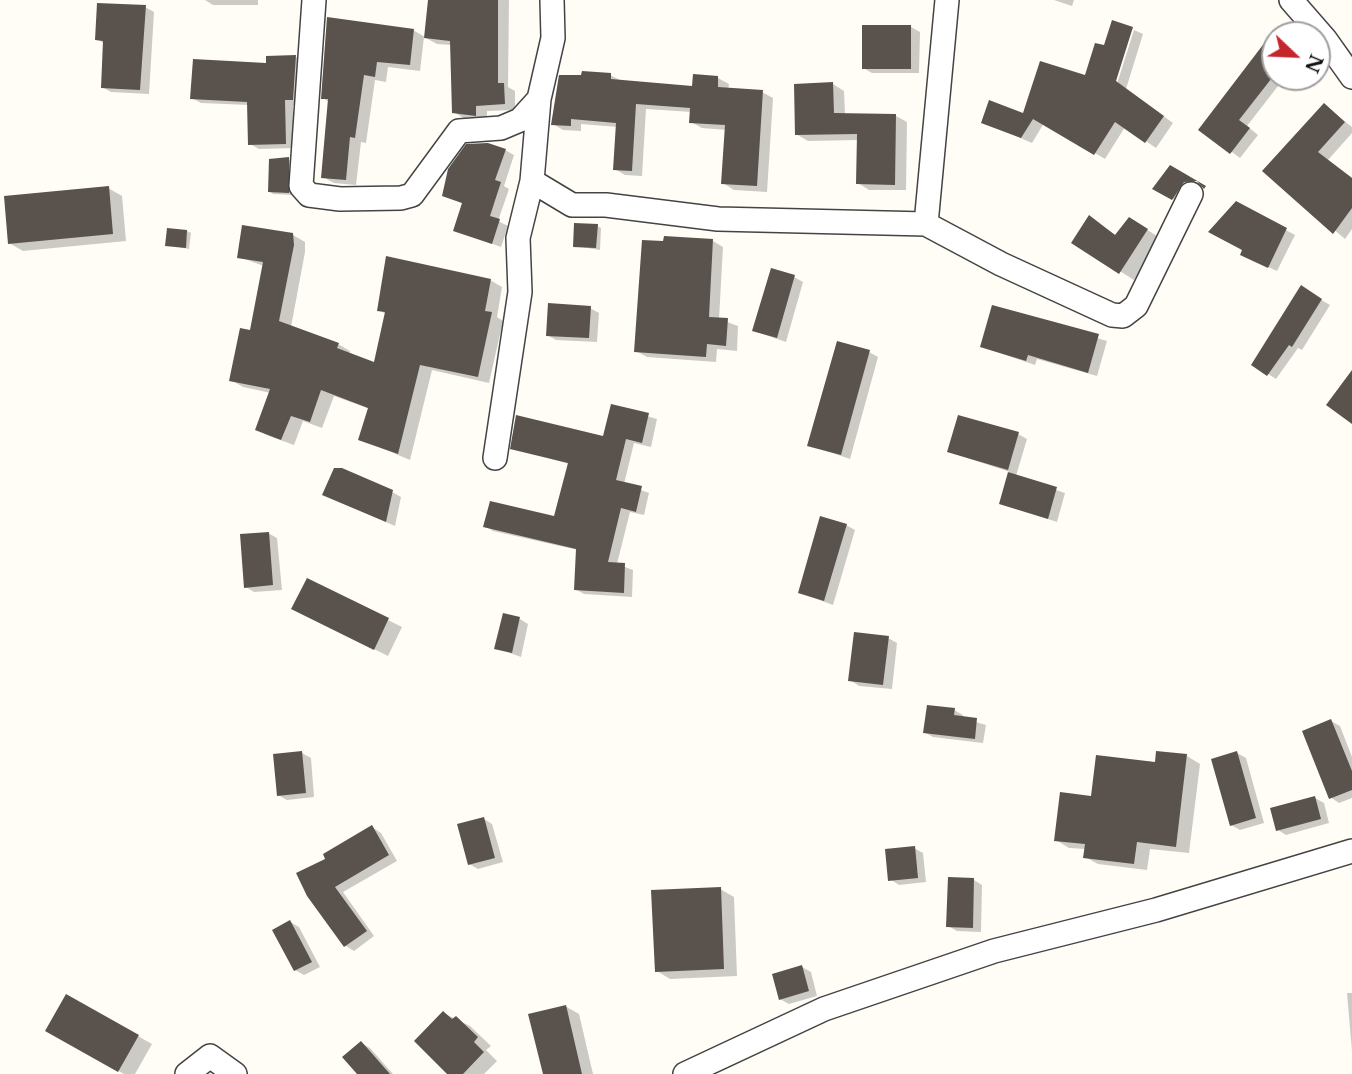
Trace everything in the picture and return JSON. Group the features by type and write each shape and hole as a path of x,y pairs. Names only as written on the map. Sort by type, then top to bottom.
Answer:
{"street":[{"path":"314,0 301,186 309,195 340,200 401,198 412,195 459,131 501,128 520,120 539,99"},
{"path":"495,458 520,292 518,238 532,181 539,99 553,38 552,0"},
{"path":"926,224 947,0"},
{"path":"1291,0 1325,39 1352,77"},
{"path":"532,181 572,205"},
{"path":"522,218 572,205 619,206 718,219 926,224 1001,264 1112,315 1123,316 1136,306 1191,194"},
{"path":"685,1074 824,1009 994,951 1156,910 1352,851"},
{"path":"187,1074 210,1056 236,1074"}],"building":[{"path":"428,0 498,0 498,83 504,83 505,104 476,106 476,116 452,113 450,41 424,38"},
{"path":"97,3 146,5 140,90 101,88 103,41 95,40"},
{"path":"327,17 414,29 410,65 377,62 375,77 364,75 355,138 350,137 346,180 321,178 328,99 321,99"},
{"path":"1112,20 1133,27 1116,81 1164,116 1145,143 1115,122 1094,155 1033,119 1021,138 981,123 989,100 1023,113 1040,61 1085,75 1095,43 1104,45"},
{"path":"862,25 911,25 911,69 862,69"},
{"path":"1261,47 1262,91 1239,120 1250,128 1230,154 1198,130"},
{"path":"296,55 293,100 285,100 286,144 248,145 247,102 190,99 193,59 266,63 266,56"},
{"path":"582,71 611,73 611,79 692,86 693,74 718,76 718,87 763,90 757,186 721,184 725,125 689,123 690,108 636,104 632,171 613,170 616,123 571,119 571,126 551,125 559,75 581,75"},
{"path":"833,82 834,113 896,114 895,185 856,184 857,134 795,135 794,84"},
{"path":"1324,103 1345,122 1318,152 1352,178 1352,208 1333,234 1262,171"},
{"path":"488,143 506,149 495,180 501,182 490,216 500,219 492,244 453,231 462,203 442,196 448,169 466,144"},
{"path":"289,157 289,193 268,192 269,159"},
{"path":"1170,165 1206,186 1204,189 1197,181 1184,182 1172,200 1152,189"},
{"path":"109,186 113,234 8,244 4,196"},
{"path":"1236,201 1287,228 1268,268 1240,255 1242,250 1208,232"},
{"path":"1089,215 1115,235 1129,217 1148,229 1119,274 1071,243"},
{"path":"574,223 598,224 596,248 573,247"},
{"path":"242,225 293,233 294,245 279,321 339,343 337,348 374,362 385,312 377,311 386,256 491,279 485,311 492,312 478,377 420,365 398,454 358,440 368,408 321,390 310,422 291,416 281,440 255,430 270,389 229,381 240,328 250,330 263,262 237,258"},
{"path":"167,228 187,230 186,248 165,246"},
{"path":"664,236 713,239 709,317 728,318 726,346 707,344 706,357 634,352 642,240 663,241"},
{"path":"771,268 795,275 777,338 752,331"},
{"path":"1301,285 1322,299 1292,347 1289,345 1267,376 1251,365"},
{"path":"548,303 591,306 589,338 546,336"},
{"path":"992,305 1099,334 1088,373 1028,355 1026,361 980,347"},
{"path":"837,341 870,350 841,455 807,446"},
{"path":"1352,370 1352,424 1326,405"},
{"path":"611,404 649,413 642,443 626,439 616,480 642,486 636,512 621,508 608,562 625,563 624,593 574,590 576,549 483,527 490,501 554,516 568,463 510,449 516,415 603,436"},
{"path":"958,415 1019,432 1008,470 947,452"},
{"path":"334,468 342,468 393,490 386,522 322,495"},
{"path":"1008,472 1057,487 1048,519 999,504"},
{"path":"820,516 847,524 824,601 798,593"},
{"path":"269,532 273,585 244,588 240,534"},
{"path":"307,578 389,618 374,650 291,609"},
{"path":"503,613 520,617 512,653 494,649"},
{"path":"854,632 889,636 883,685 848,681"},
{"path":"927,705 955,708 954,715 977,718 975,739 923,733"},
{"path":"1331,719 1352,771 1352,790 1329,799 1302,731"},
{"path":"302,751 306,793 277,796 273,754"},
{"path":"1156,751 1187,754 1176,847 1137,842 1134,864 1083,858 1085,844 1054,841 1060,792 1091,796 1096,755 1155,762"},
{"path":"1237,751 1256,818 1230,826 1211,759"},
{"path":"1315,796 1321,819 1276,831 1270,808"},
{"path":"484,817 495,858 468,865 457,824"},
{"path":"372,825 389,855 335,887 367,931 344,947 307,896 296,873 325,859 323,854"},
{"path":"915,846 918,878 888,881 885,849"},
{"path":"948,877 974,878 973,928 946,927"},
{"path":"721,887 724,969 655,972 651,890"},
{"path":"290,920 312,962 294,971 272,930"},
{"path":"802,965 809,991 779,1000 772,974"},
{"path":"66,994 139,1035 118,1072 45,1031"},
{"path":"566,1005 582,1074 543,1074 528,1014"},
{"path":"443,1011 452,1019 456,1016 478,1037 474,1042 484,1052 463,1074 447,1074 414,1041"},
{"path":"361,1041 390,1074 357,1074 342,1057"}]}
